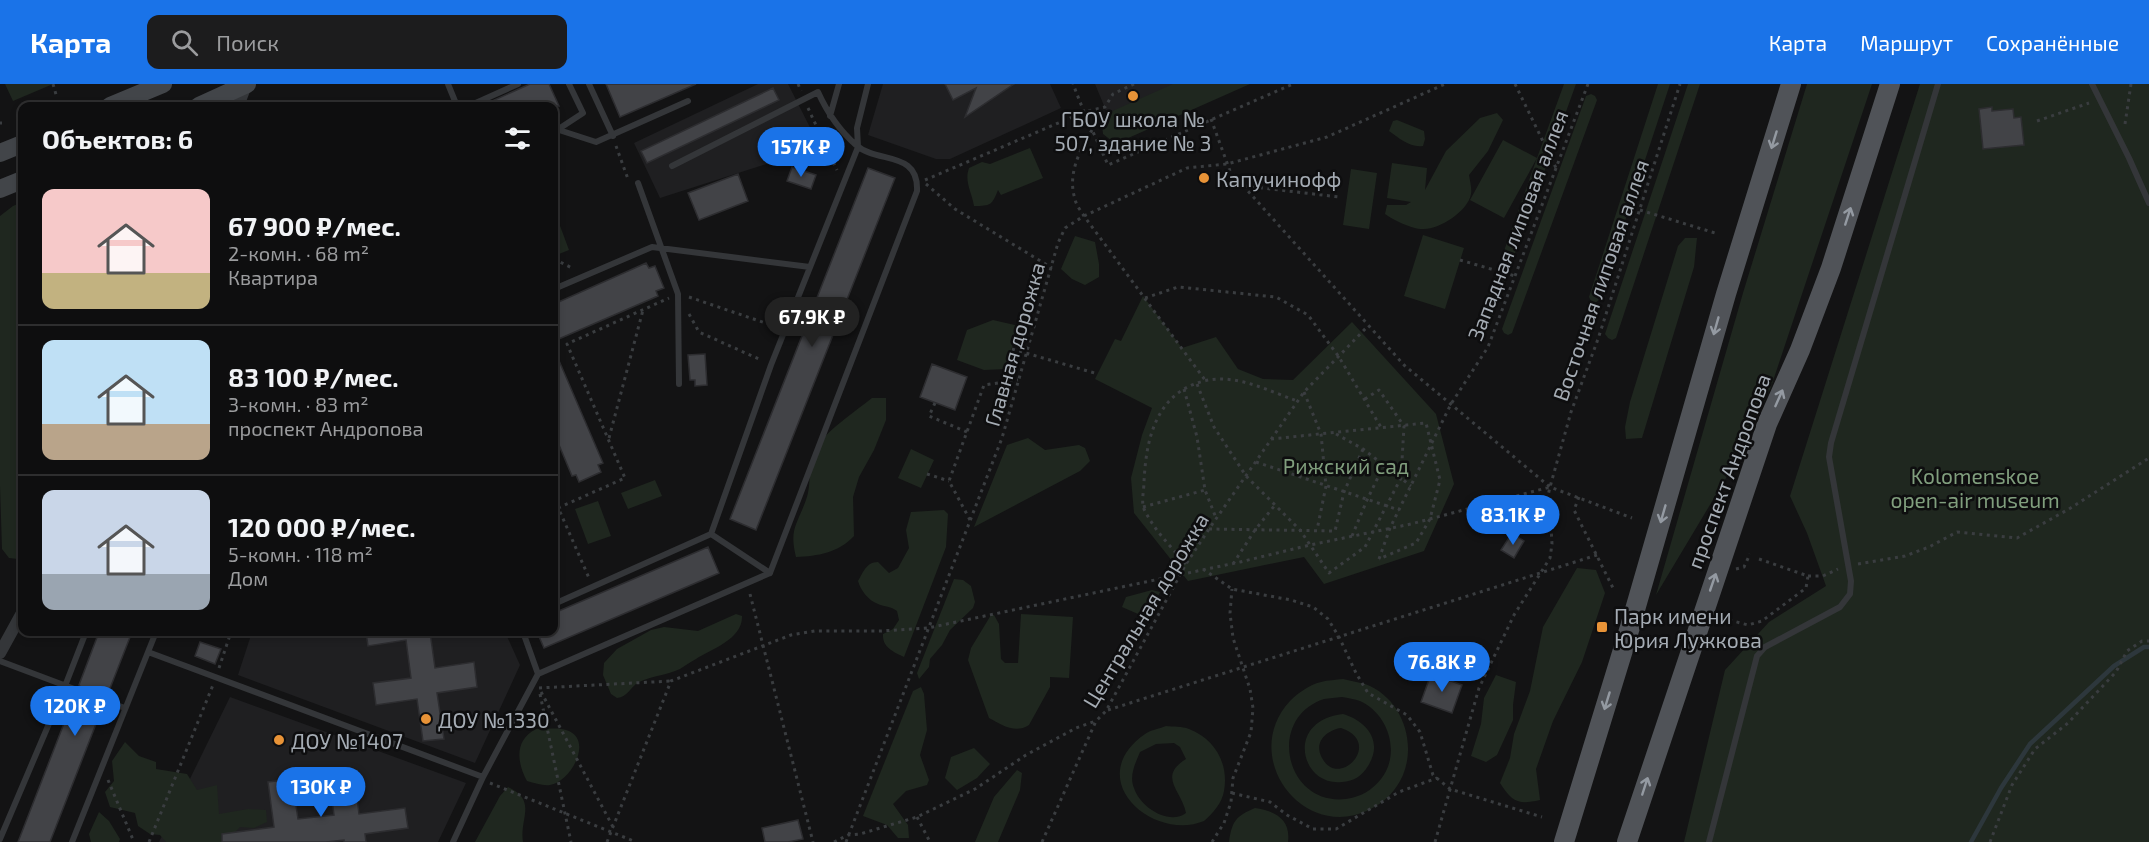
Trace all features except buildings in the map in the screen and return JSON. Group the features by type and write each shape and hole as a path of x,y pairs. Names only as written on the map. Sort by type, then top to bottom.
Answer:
{"main road":[{"path":"120,102 163,84"},
{"path":"208,102 247,84"},
{"name":"проспект Андропова","path":"1564,842 1630,627 1725,294 1791,84"},
{"name":"проспект Андропова","path":"1627,842 1767,424 1800,350 1832,268 1890,84"},
{"path":"0,153 18,146"},
{"path":"0,189 18,182"}],"street":[{"path":"240,102 247,84"},
{"path":"0,653 18,620"}],"lane":[{"path":"448,84 455,102"},
{"path":"478,102 518,84"},
{"path":"558,130 583,113 569,84"},
{"path":"589,84 613,136"},
{"path":"830,116 839,84"},
{"path":"558,602 711,534 771,365 858,147 856,128 868,84"},
{"path":"1709,842 1757,656 1765,647 1840,607 1850,594 1849,565 1829,458 1831,443 1938,84"},
{"path":"2092,84 2149,202"},
{"path":"453,842 482,778 538,674 770,573 920,182 908,165 858,147 830,116 818,92 672,166"},
{"path":"558,132 596,142 688,101"},
{"path":"638,183 678,294 679,384"},
{"path":"558,287 652,247 810,267"},
{"path":"711,534 770,573"},
{"path":"0,839 84,636"},
{"path":"72,842 154,636"},
{"path":"524,636 538,674"},
{"path":"148,652 482,778"},
{"path":"0,661 77,690"},
{"path":"105,701 125,708"}],"path":[{"path":"53,84 57,98"},
{"path":"798,84 844,186"},
{"path":"1073,84 1108,165 1293,84"},
{"path":"1052,268 955,209 920,182 1084,112 1105,107 1113,94 1134,84"},
{"name":"Главная дорожка","path":"846,842 1002,438 1065,228 1084,216 1187,168 1227,164 1327,138 1445,84"},
{"path":"1515,84 1556,168"},
{"name":"Западная липовая аллея","path":"1430,519 1416,543 1379,559 1390,528 1451,404 1488,347 1588,84"},
{"name":"Восточная липовая аллея","path":"1434,842 1479,688 1514,615 1550,558 1552,544 1546,504 1550,487 1571,412 1598,339 1680,84"},
{"path":"2122,143 2131,84"},
{"path":"2037,121 2100,99"},
{"path":"1211,119 1230,171 1404,365 1550,487 1632,518"},
{"path":"1092,130 1078,154 1072,180 1074,198 1084,216 1205,380"},
{"path":"1243,186 1339,197"},
{"path":"1640,210 1715,233"},
{"path":"1461,260 1515,276"},
{"path":"558,261 586,275"},
{"path":"1145,298 1178,287 1276,297 1308,315 1339,357 1382,429"},
{"path":"678,294 699,332 771,365"},
{"path":"592,586 558,508 625,478 567,344 678,294 785,330"},
{"path":"609,438 643,310"},
{"name":"Центральная дорожка","path":"1042,842 1096,721 1106,711 1186,564 1304,392 1368,326"},
{"path":"1012,349 1098,374"},
{"path":"949,481 984,385 1019,380"},
{"path":"1186,564 1160,534 1143,507 1149,443 1155,420 1176,392 1205,380 1235,380 1298,401"},
{"path":"1197,384 1215,427 1246,476 1300,530 1329,573 1365,546 1401,478 1404,426 1379,390 1365,399"},
{"path":"1184,389 1197,437 1205,490 1216,519"},
{"path":"1304,392 1321,434 1326,486 1317,531"},
{"path":"935,403 929,416 967,432"},
{"path":"1271,439 1426,423 1440,480 1430,519"},
{"path":"1335,433 1363,449 1411,486"},
{"path":"1334,540 1344,492 1363,449"},
{"path":"1759,560 1808,576 1823,576 1849,565 1905,556 1929,547 1957,532 2017,538 2069,509 2149,458"},
{"path":"1256,462 1399,510"},
{"path":"1352,536 1384,465"},
{"path":"927,474 949,481 970,520"},
{"path":"539,688 671,681 791,635 815,631 928,628 1233,564 1430,519 1550,487"},
{"path":"1143,507 1205,490"},
{"path":"1579,497 1574,510 1614,590"},
{"path":"1233,564 1275,505"},
{"path":"1209,529 1335,531"},
{"path":"1106,711 1597,555"},
{"path":"1736,569 1744,567 1750,555"},
{"path":"1203,569 1232,589 1291,600 1313,607 1328,619 1368,693 1407,715 1420,732 1433,775 1450,789 1542,817"},
{"path":"1722,618 1748,625 1762,621 1806,588 1808,576"},
{"path":"747,583 813,842"},
{"path":"1212,842 1224,823 1232,802 1233,778 1251,732 1253,708 1250,689 1233,638 1230,613 1232,589"},
{"path":"149,842 216,677 230,636"},
{"path":"1990,842 2012,785 2035,749 2068,723 2116,672 2127,651 2142,641 2149,641"},
{"path":"538,674 571,842"},
{"path":"607,842 671,681"},
{"path":"539,688 612,830"},
{"path":"834,842 848,834 860,834 917,817 975,789 1026,754 1076,728 1096,721"},
{"path":"103,767 134,842"},
{"path":"482,778 612,830 636,842"},
{"path":"1232,793 1270,802 1287,815 1313,829 1336,829 1399,792 1437,778"},
{"path":"917,817 930,842"}],"shaded area":[{"path":"758,84 788,84 820,147 660,198 634,143"},
{"path":"883,84 1050,84 1061,108 950,159 936,159 868,135"},
{"name":"ГБОУ школа № 507, здание № 3","path":"1095,84 1192,84 1110,120"},
{"name":"ДОУ №1330","path":"251,636 507,636 520,665 475,763 238,675"},
{"name":"ДОУ №1407","path":"230,697 466,783 438,842 159,842"}],"green space":[{"path":"5,84 53,84 13,101"},
{"path":"1173,84 1250,84 1126,139 1112,141 1103,134 1102,125 1108,113"},
{"path":"1564,84 1576,84 1487,331 1483,333 1477,327"},
{"path":"1658,84 1670,84 1599,300 1595,303 1589,297"},
{"path":"1688,84 1700,84 1616,338 1612,340 1605,334"},
{"path":"1807,84 1872,84 1771,387 1735,463 1656,595 1743,293"},
{"name":"Kolomenskoe open-air museum","path":"1920,84 2149,84 2149,842 1684,842 1725,670 1769,622 1826,586 1807,533 1790,496"},
{"path":"1591,94 1597,100 1512,333 1508,335 1502,329 1586,96"},
{"path":"1497,113 1503,120 1488,151 1469,175 1471,194 1465,207 1459,213 1438,226 1424,229 1404,224 1385,214 1387,205 1406,205 1411,202 1387,198 1392,163 1427,168 1425,190 1446,151 1480,118"},
{"path":"1397,120 1424,131 1423,146 1409,144 1389,131 1393,121"},
{"path":"1503,140 1537,158 1504,218 1470,200"},
{"path":"1030,148 1043,178 1001,195 998,190 990,204 974,206 968,182 969,168 982,162 990,164"},
{"path":"1351,169 1377,173 1369,229 1343,225"},
{"path":"18,204 18,559 9,558 2,549 0,486 0,216"},
{"path":"558,220 569,250 558,254"},
{"path":"1423,235 1464,248 1445,309 1404,296"},
{"path":"1075,236 1095,242 1099,277 1085,285 1072,279 1061,269"},
{"path":"1685,238 1697,238 1694,267 1642,438 1626,439 1625,427 1630,402 1678,246"},
{"name":"Рижский сад","path":"1143,296 1182,348 1216,337 1238,369 1263,379 1293,380 1352,322 1436,414 1454,484 1424,551 1324,584 1304,557 1188,581 1134,513 1131,478 1142,435 1152,408 1095,379 1115,339 1121,341"},
{"path":"993,320 1019,326 1005,369 984,370 957,360 967,330"},
{"path":"872,398 886,398 886,420 874,450 859,477 853,497 854,536 834,550 812,556 796,557 794,533 808,494 811,462 815,450 833,429"},
{"path":"1028,438 1045,450 1079,445 1085,448 1090,461 1080,471 974,527 1007,445"},
{"path":"911,449 934,460 921,488 898,478"},
{"path":"655,480 662,496 628,509 621,493"},
{"path":"598,501 611,536 588,544 575,509"},
{"path":"944,510 948,514 946,547 904,657 889,648 883,639 883,634 893,629 899,620 897,611 871,600 863,592 858,581 865,568 874,562 878,562 889,573 898,568 909,548 906,530 911,512"},
{"path":"1577,568 1596,570 1605,593 1582,662 1553,721 1536,769 1540,800 1521,802 1512,798 1500,783 1510,758 1514,734 1530,691 1543,627"},
{"path":"954,579 963,580 971,586 975,602 973,608 950,630 942,645 930,659 929,667 919,679 917,673"},
{"path":"1152,590 1160,592 1151,612 1145,617 1122,607 1126,597"},
{"path":"736,614 742,616 741,624 732,637 725,642 680,669 639,682 621,697 617,698 611,694 603,675 604,663 617,649 651,630 664,627 698,631"},
{"path":"1021,614 1073,617 1069,678 1050,677 1050,687 1029,725 1014,729 989,718 968,660 971,648 991,615 994,615 999,624 1001,659 1005,663 1018,663"},
{"path":"1496,675 1516,682 1513,720 1497,755 1486,762 1471,756 1481,724 1484,698"},
{"path":"1343,679 1365,684 1378,690 1388,699 1403,722 1408,748 1403,775 1389,796 1369,810 1344,817 1321,814 1301,804 1285,788 1275,768 1271,746 1276,723 1290,701 1312,685","holes":["1342,697 1360,701 1378,715 1385,725 1391,747 1387,769 1381,779 1366,792 1346,799 1325,797 1309,789 1297,775 1290,759 1289,741 1294,724 1306,709 1324,699"]},
{"path":"921,687 924,694 927,730 920,755 929,780 927,785 906,791 893,804 908,825 909,838 898,838 887,825 863,816 913,691"},
{"path":"1343,714 1359,722 1370,733 1374,748 1372,757 1366,770 1357,777 1342,782 1328,781 1309,765 1305,752 1306,740 1312,728 1324,719","holes":["1341,728 1353,735 1359,743 1354,760 1338,769 1329,766 1322,758 1319,747 1326,734"]},
{"path":"1166,726 1183,727 1198,733 1213,746 1222,762 1225,781 1223,795 1217,808 1204,821 1184,825 1164,823 1146,815 1131,802 1122,787 1120,770 1127,752 1149,731","holes":["1174,743 1180,747 1186,759 1173,772 1172,778 1186,813 1172,817 1164,816 1142,802 1134,788 1132,774 1140,752 1156,744"]},
{"path":"536,729 569,731 576,736 579,744 579,752 571,769 565,777 550,785 527,781 521,767 521,746 524,739"},
{"path":"125,742 139,756 156,762 156,769 187,774 197,790 217,785 219,814 248,809 266,810 267,822 254,828 240,827 225,842 166,842 160,835 150,834 138,826 135,813 110,807 105,792 114,781 112,761"},
{"path":"974,748 990,764 977,778 957,790 945,778 951,757"},
{"path":"1017,770 1022,773 1020,790 998,842 975,842 994,797"},
{"path":"508,787 517,792 525,804 523,842 475,842 500,796"},
{"path":"1255,808 1269,811 1284,822 1287,827 1288,842 1229,842 1236,820"},
{"path":"99,812 109,821 120,839 119,842 91,842 89,834"}],"waterway":[{"path":"1971,842 2001,788 2030,744 2114,666 2144,647 2149,647"}],"place":[{"name":"ГБОУ школа № 507, здание № 3","path":"1133,96"},
{"name":"Капучинофф","path":"1204,178"},
{"name":"Парк имени Юрия Лужкова","path":"1602,627"},
{"name":"ДОУ №1330","path":"426,719"},
{"name":"ДОУ №1407","path":"279,740"}]}
